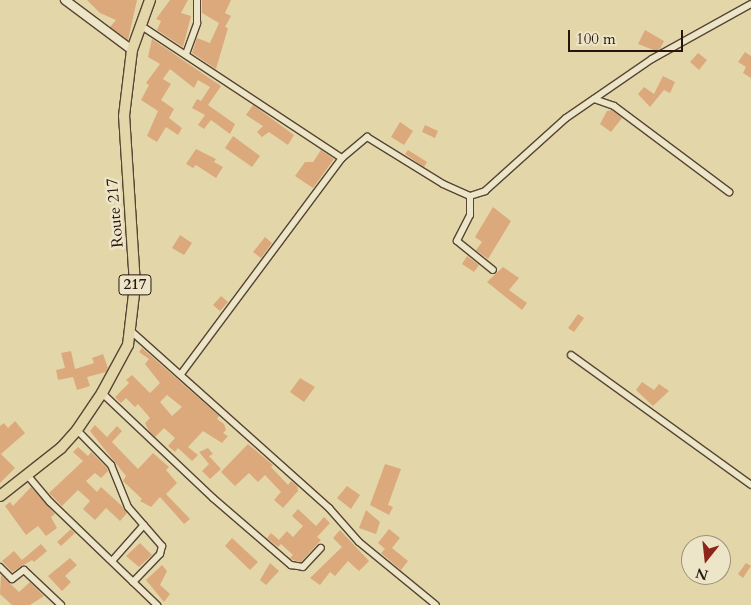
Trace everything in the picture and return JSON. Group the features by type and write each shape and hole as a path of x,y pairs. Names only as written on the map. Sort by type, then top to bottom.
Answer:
{"main road":[{"name":"Route 217","path":"0,496 28,476 61,448 77,430 102,394 122,357 131,331 134,268 124,116 132,50 150,0"}],"street":[{"path":"65,0 132,50"},
{"path":"186,54 197,23 197,0"},
{"path":"181,374 342,158 367,137 443,184 470,196 485,191 566,118 652,60 751,4"},
{"path":"140,25 342,158"},
{"path":"594,99 614,106 729,192"},
{"path":"470,196 470,215 458,241 493,270"},
{"path":"131,331 329,508 359,542 436,605"},
{"path":"571,356 751,485"},
{"path":"102,394 212,498 291,565 303,566 321,548"},
{"path":"77,430 111,465 128,507 162,550 133,582"},
{"path":"28,476 50,502 157,605"},
{"path":"112,561 144,525"},
{"path":"0,567 12,579 24,570 60,605"}],"building":[{"path":"87,0 137,0 128,40 110,27 116,20 100,13"},
{"path":"170,0 188,0 181,13 191,16 183,47 157,30 161,21 156,19"},
{"path":"202,0 231,0 225,13 231,16 225,27 228,28 216,69 192,53 197,38 210,43 219,23 202,13"},
{"path":"645,30 664,41 660,49 656,51 638,44"},
{"path":"152,39 221,86 208,105 235,124 230,134 211,120 204,129 198,125 205,115 192,108 197,99 201,101 210,87 198,80 194,88 170,69 163,79 171,84 161,100 174,109 169,118 182,128 178,135 166,127 157,142 147,136 158,111 141,100 149,85 146,83 160,64 148,57"},
{"path":"745,52 751,56 751,78 743,73 746,67 738,62"},
{"path":"698,53 707,60 699,70 690,62"},
{"path":"663,76 675,82 670,93 664,90 650,107 638,94 644,87 654,94"},
{"path":"253,105 294,135 288,145 269,132 262,137 257,132 263,126 246,115"},
{"path":"612,110 622,118 611,132 600,124 607,111"},
{"path":"400,122 413,131 404,145 391,137"},
{"path":"425,125 438,131 435,138 422,132"},
{"path":"233,136 260,156 252,167 225,148"},
{"path":"196,149 216,159 214,162 223,167 216,178 196,165 193,168 186,164"},
{"path":"321,150 334,159 313,188 295,176 305,162 313,162"},
{"path":"408,150 427,162 424,167 405,154"},
{"path":"493,207 511,221 488,259 476,250 482,242 475,237"},
{"path":"180,235 192,243 184,255 172,248"},
{"path":"265,237 272,243 261,258 253,252"},
{"path":"467,256 479,265 474,272 462,264"},
{"path":"503,267 519,278 509,290 527,303 522,310 487,282"},
{"path":"221,296 228,302 220,311 213,305"},
{"path":"578,314 584,318 574,332 568,328"},
{"path":"142,348 219,416 217,419 224,424 226,430 223,433 228,436 222,443 203,431 188,447 198,455 192,461 178,448 175,452 168,446 175,438 164,428 155,437 149,431 145,423 150,418 138,404 135,407 126,398 121,403 115,397 129,383 126,380 132,375 150,393 160,383 145,364 149,359 139,352","holes":["167,395 182,407 172,416 160,402"]},
{"path":"71,351 75,369 94,363 92,358 103,354 108,368 106,372 87,377 90,386 77,390 73,377 58,380 56,370 65,368 61,353"},
{"path":"300,378 315,387 304,402 290,392"},
{"path":"642,382 654,390 659,384 669,391 653,406 636,390"},
{"path":"15,421 25,433 1,454 15,468 0,483 0,426 4,423 8,428"},
{"path":"95,425 107,437 117,426 122,431 112,442 138,469 153,453 169,467 166,470 177,483 166,494 190,519 184,524 160,497 151,507 140,501 142,499 123,481 126,476 90,431"},
{"path":"248,444 273,465 271,467 288,485 291,481 297,486 298,491 283,508 274,500 281,492 265,475 258,482 249,473 235,486 221,472"},
{"path":"78,447 88,456 91,452 107,468 108,471 101,478 95,473 86,481 97,492 101,487 122,506 127,513 120,521 106,508 95,520 83,509 90,501 78,490 62,506 49,493 83,461 73,452"},
{"path":"208,448 213,454 209,456 221,469 210,479 202,471 209,464 199,452"},
{"path":"385,464 401,469 388,505 393,507 389,515 370,505"},
{"path":"347,486 360,495 351,509 337,498"},
{"path":"31,487 55,514 51,517 57,528 46,536 38,526 26,535 5,506 10,502 13,506"},
{"path":"298,509 316,526 324,517 330,523 317,537 321,540 301,562 290,558 293,555 281,544 278,547 267,538 271,533 279,540 287,531 293,537 303,526 292,516"},
{"path":"366,510 380,522 376,534 359,528"},
{"path":"71,529 75,533 61,546 57,542"},
{"path":"389,529 400,538 392,548 408,561 401,570 381,553 385,549 378,543"},
{"path":"340,530 369,561 359,571 348,561 335,576 330,572 320,585 310,578 342,547 333,538"},
{"path":"232,538 258,562 250,570 225,546"},
{"path":"140,543 152,555 139,567 126,556"},
{"path":"41,544 47,551 34,562 32,560 12,572 2,561 14,551 22,560"},
{"path":"70,558 77,565 65,576 71,582 62,591 48,576"},
{"path":"270,563 279,571 266,585 260,580"},
{"path":"746,563 751,566 743,578 738,574"},
{"path":"162,565 167,571 160,585 170,594 164,602 146,580"},
{"path":"1,575 19,592 30,582 44,596 30,605 12,605 0,594"}]}
